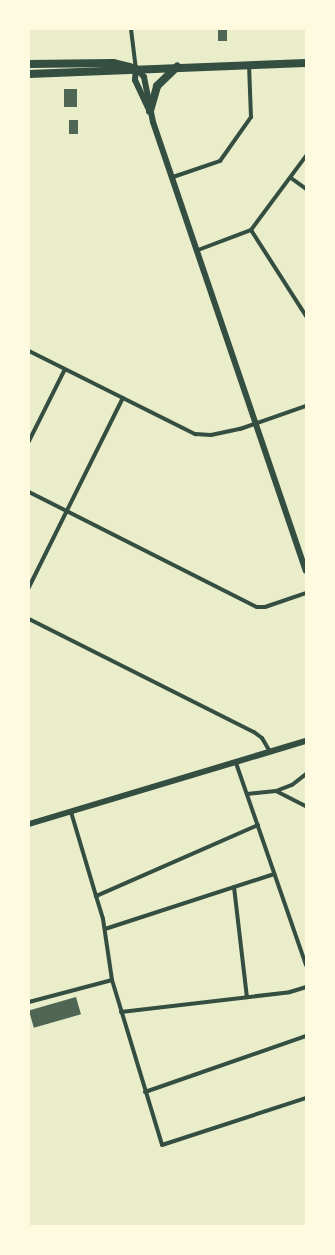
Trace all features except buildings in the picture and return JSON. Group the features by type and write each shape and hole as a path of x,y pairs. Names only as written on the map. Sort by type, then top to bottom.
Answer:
{"main road":[{"path":"29,64 113,63 136,68"},
{"path":"29,74 113,72 136,68 306,63"},
{"path":"150,111 157,86 177,67"}],"street":[{"path":"131,29 136,68 134,80 150,111 306,571"},
{"path":"173,177 220,161 250,117 249,65"},
{"path":"136,68 144,77 150,111"},
{"path":"198,250 251,230 306,156"},
{"path":"291,178 306,189"},
{"path":"251,230 306,316"},
{"path":"29,351 195,434 210,435 256,424 306,406"},
{"path":"29,441 65,369"},
{"path":"29,587 122,398"},
{"path":"29,492 257,607 264,607 306,593"},
{"path":"29,619 254,732 262,738 270,752"},
{"path":"29,824 306,741"},
{"path":"236,763 306,965"},
{"path":"247,794 276,791 292,785 306,774"},
{"path":"276,791 304,806"},
{"path":"71,812 105,929 112,980 162,1145 306,1098"},
{"path":"96,896 258,825"},
{"path":"105,929 274,874"},
{"path":"234,887 247,997"},
{"path":"29,1002 112,980"},
{"path":"121,1012 290,992 306,987"},
{"path":"145,1092 306,1036"}]}
